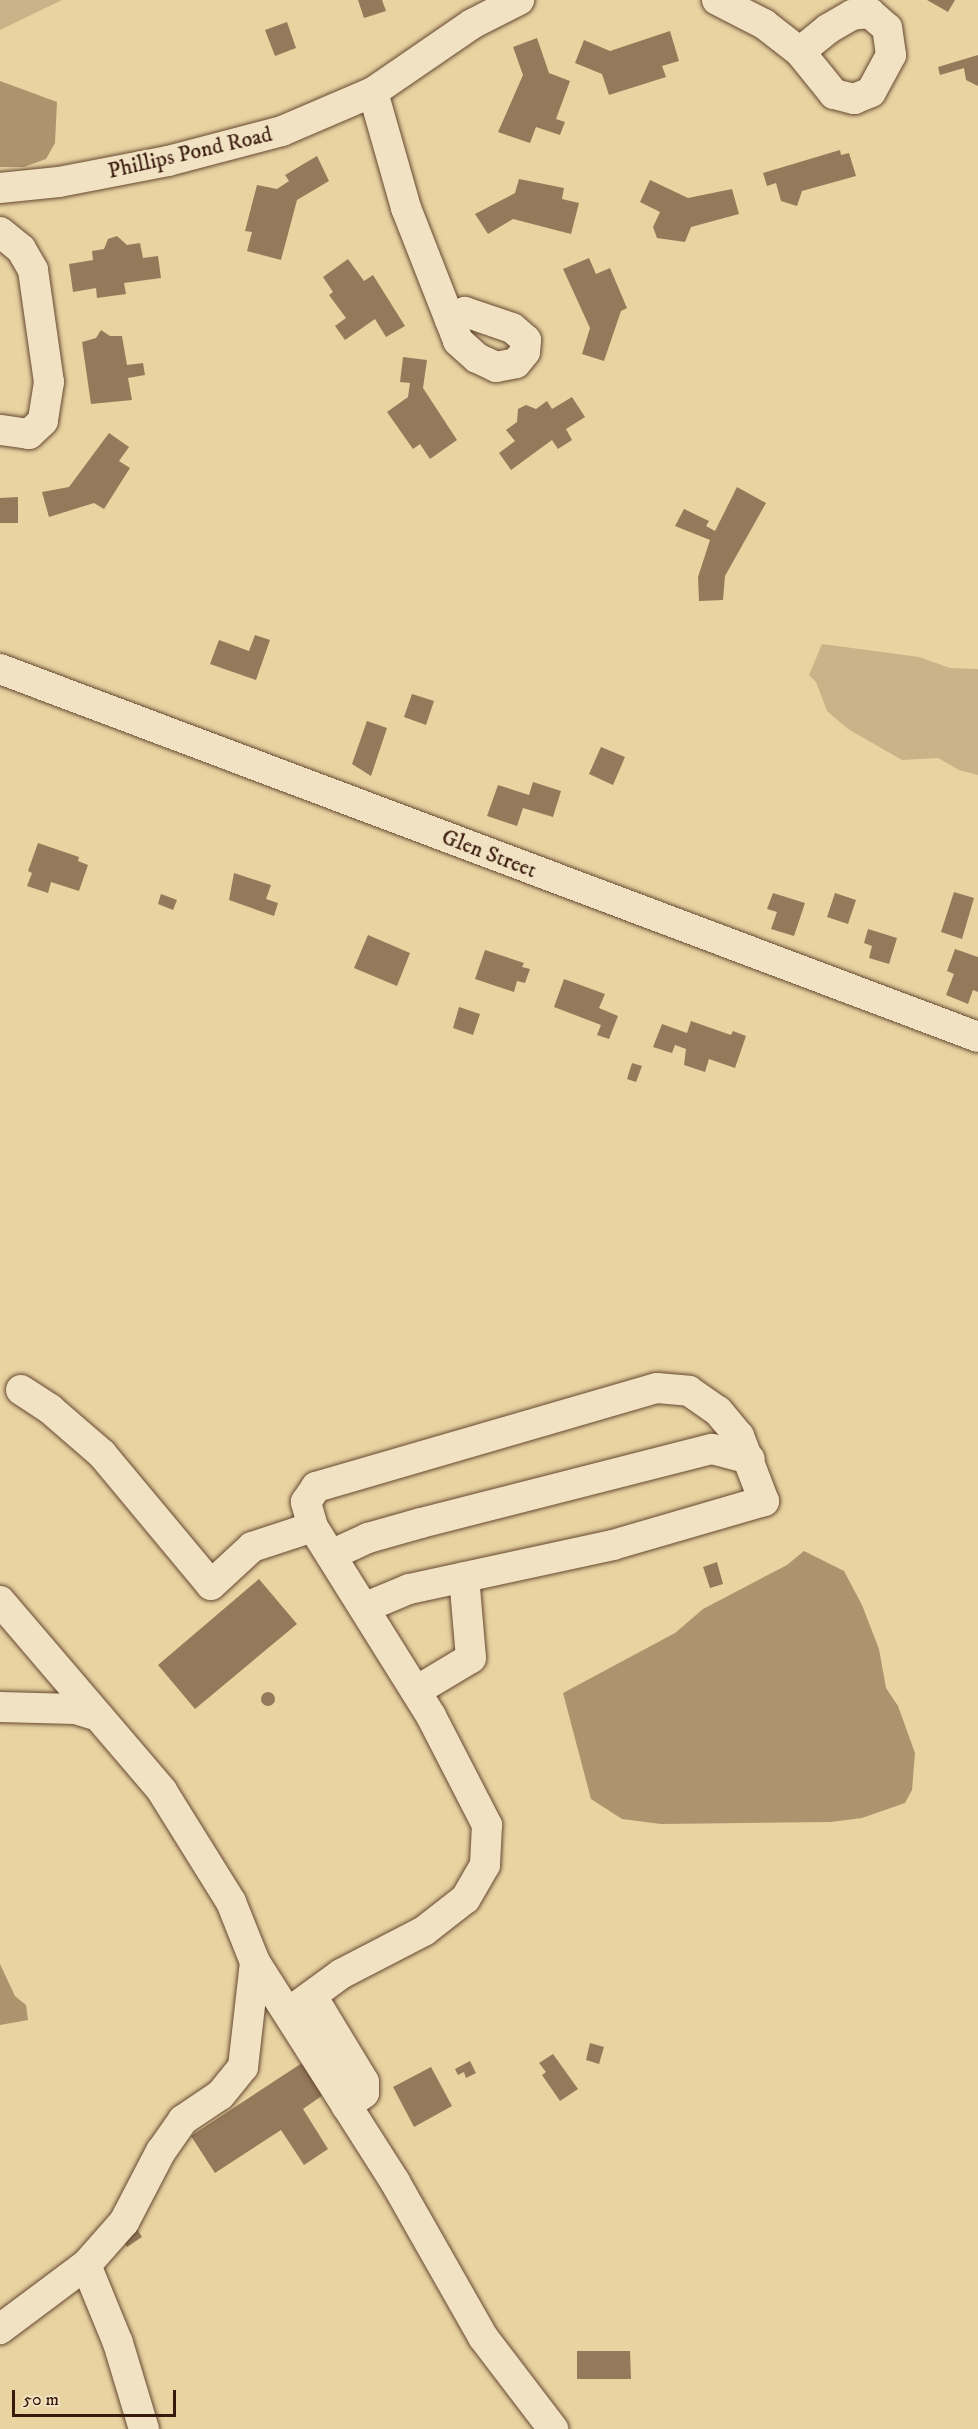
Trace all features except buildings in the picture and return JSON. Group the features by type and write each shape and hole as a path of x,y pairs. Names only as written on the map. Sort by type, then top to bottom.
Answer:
{"street":[{"name":"Phillips Pond Road","path":"0,188 59,182 168,161 262,136 374,92 472,24 519,0"},
{"path":"717,0 764,24 800,52"},
{"path":"374,92 406,208 450,319"},
{"path":"0,232 21,249 33,270 49,382 43,421 29,434 0,430"},
{"name":"Glen Street","path":"0,669 978,1037"},
{"path":"300,2004 341,1974 424,1931 465,1899 485,1865 488,1825 416,1691 366,1607 314,1527 306,1502 316,1487 657,1388 689,1391 718,1411 740,1436 764,1501 613,1545 408,1589 366,1607"},
{"path":"21,1390 50,1409 102,1454 211,1585 252,1547 314,1527"},
{"path":"331,1555 368,1538 421,1523 712,1449 750,1459"},
{"path":"416,1691 471,1658 464,1577"},
{"path":"0,1602 162,1791 231,1902 255,1962 300,2004 346,2106 395,2182 483,2337 553,2429"},
{"path":"0,1707 75,1709 98,1716"},
{"path":"0,2329 86,2265 124,2222 161,2151 183,2120 220,2095 243,2067 255,1962"},
{"path":"86,2265 118,2343 144,2429"}],"shaded area":[{"path":"0,0 62,0 0,30"},
{"path":"0,81 57,102 55,143 46,159 24,167 0,167"},
{"path":"822,644 919,657 950,668 978,669 978,775 959,770 938,758 902,760 848,729 827,711 816,682 809,675"},
{"path":"804,1551 844,1571 862,1605 879,1649 886,1688 898,1706 915,1753 912,1790 905,1803 862,1818 831,1822 661,1824 622,1819 591,1799 563,1693 675,1633 703,1609 787,1565"},
{"path":"0,1964 15,1996 26,2005 28,2020 0,2025"}]}
